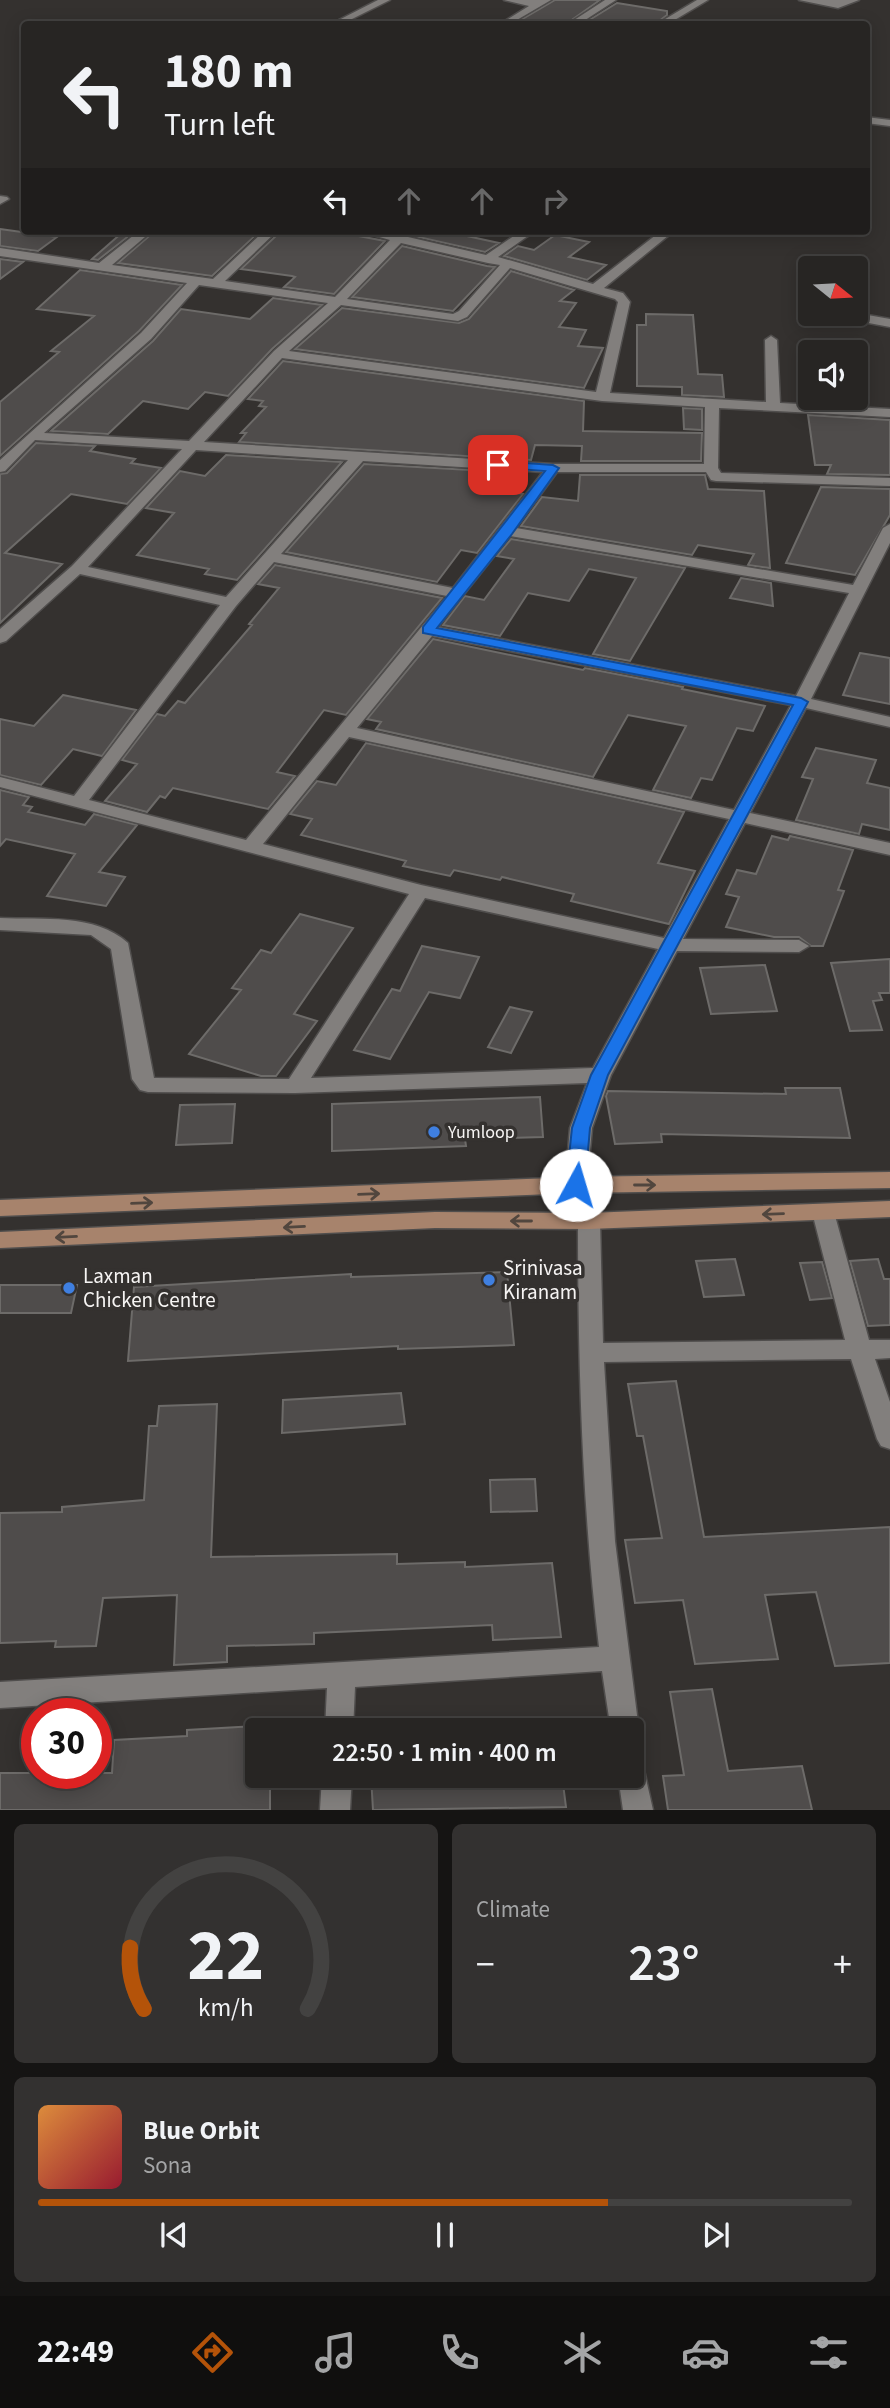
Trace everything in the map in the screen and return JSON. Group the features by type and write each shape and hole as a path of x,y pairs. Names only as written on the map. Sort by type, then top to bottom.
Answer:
{"main road":[{"path":"0,1208 576,1185 890,1180"},
{"path":"0,1240 435,1220 589,1222 890,1209"}],"street":[{"path":"342,21 386,0"},
{"path":"509,0 542,2"},
{"path":"578,21 611,0"},
{"path":"667,21 703,0"},
{"path":"804,0 838,5 854,0"},
{"path":"509,21 542,2"},
{"path":"870,120 890,123"},
{"path":"103,266 141,235"},
{"path":"214,285 267,235"},
{"path":"0,638 78,569 188,448 230,408 279,354 337,302 404,235 619,296 624,302 602,397"},
{"path":"488,259 523,235"},
{"path":"596,288 663,235"},
{"path":"0,252 447,318 460,317 508,263"},
{"path":"0,468 32,436 146,336 195,282"},
{"path":"868,319 890,323"},
{"path":"771,340 773,406"},
{"path":"279,354 602,397 890,413"},
{"path":"712,403 713,475 724,478 890,482"},
{"path":"32,436 188,448 553,468 711,468"},
{"path":"78,802 230,603 359,456"},
{"path":"250,848 343,730 508,531 553,468"},
{"path":"576,1185 581,1128 600,1075 741,817 890,528"},
{"path":"508,531 859,590"},
{"path":"270,557 456,593"},
{"path":"78,569 230,603"},
{"path":"428,630 801,702 890,722"},
{"path":"343,730 890,849"},
{"path":"0,782 420,891 670,945 799,946"},
{"path":"295,1086 420,891"},
{"path":"0,924 95,929 109,936 121,947 143,1079 148,1085 295,1086 600,1075"},
{"path":"823,1212 860,1350 890,1438"},
{"path":"589,1222 590,1353 613,1658 623,1718"},
{"path":"590,1353 890,1349"},
{"path":"0,1695 613,1658"},
{"path":"340,1718 342,1675"},
{"path":"335,1810 336,1788"},
{"path":"635,1788 638,1810"}],"building":[{"path":"555,0 600,0 570,21 519,21"},
{"path":"617,3 667,11 667,15 659,21 588,21"},
{"path":"0,229 21,232 21,235 57,237 38,251 0,246"},
{"path":"119,235 130,235 98,260 92,259"},
{"path":"150,235 256,235 212,276 118,263"},
{"path":"277,235 353,235 385,241 334,294 284,287 295,277 292,276 241,269"},
{"path":"462,235 499,243 485,252 414,236"},
{"path":"555,235 589,242 569,257 606,265 587,280 504,256 518,246 534,250"},
{"path":"402,246 495,267 453,311 352,297"},
{"path":"0,259 23,262 0,279"},
{"path":"80,270 182,285 139,331 0,456 0,402 59,352 51,351 94,316 37,309"},
{"path":"511,271 574,290 560,301 576,303 559,327 586,330 578,346 603,348 584,388 295,349 342,308 459,323 469,319"},
{"path":"273,298 322,305 272,349 228,396 205,392 188,409 143,401 108,434 51,431 153,341 181,309 250,319"},
{"path":"646,314 693,315 698,374 722,375 724,397 682,395 682,387 637,386 637,325 646,325"},
{"path":"283,361 584,401 583,431 702,433 701,461 581,461 582,446 535,445 531,460 239,442 246,433 241,433 266,407 259,406 263,401 248,399"},
{"path":"683,408 702,409 702,430 684,429"},
{"path":"808,415 890,420 890,475 827,474 831,465 815,465"},
{"path":"36,443 95,446 90,451 135,459 131,463 161,468 127,504 71,494 5,553 62,564 0,623 0,474 7,473"},
{"path":"226,455 342,462 237,580 205,574 209,569 137,555 174,513 146,508 180,471 205,476"},
{"path":"364,464 521,473 508,491 523,494 477,553 461,550 437,582 286,552"},
{"path":"580,475 705,475 708,489 764,491 770,568 748,565 754,554 698,545 692,555 521,526 542,497 578,501"},
{"path":"821,487 890,489 890,515 855,575 786,563"},
{"path":"511,539 685,568 630,661 593,654 636,578 589,569 569,601 528,593 500,636 443,625 465,596 484,600 514,559 497,556"},
{"path":"275,565 442,598 346,715 324,710 277,772 295,776 268,809 173,788 165,798 160,796 147,812 105,801 137,764 122,760 157,714 165,716 178,701 185,703 252,625 249,624 279,588 258,584"},
{"path":"741,578 771,583 773,606 730,598"},
{"path":"433,639 583,670 585,668 683,687 682,689 765,706 753,731 737,728 712,780 701,778 691,798 653,790 686,726 628,715 593,777 376,729 381,722 367,719"},
{"path":"860,653 890,658 890,704 843,695"},
{"path":"63,695 136,710 102,756 73,749 41,785 0,775 0,719 34,726"},
{"path":"366,743 684,812 658,863 695,871 669,924 571,901 574,894 502,877 500,880 454,870 450,876 403,866 406,861 301,835 312,819 290,814 317,781 336,785"},
{"path":"816,748 876,760 867,783 890,788 890,830 862,824 859,834 796,820 813,779 802,777"},
{"path":"0,790 29,797 23,805 32,807 28,812 85,825 94,814 137,825 99,872 125,877 106,906 47,896 75,854 6,839 0,846"},
{"path":"772,836 788,840 790,836 853,850 838,890 844,891 823,946 811,946 799,937 774,937 726,927 739,897 726,894 737,870 756,874"},
{"path":"300,914 353,928 294,1014 317,1021 276,1076 261,1076 189,1054 241,990 232,988 261,950 271,953"},
{"path":"422,946 479,957 460,998 429,992 390,1059 354,1050 392,989 400,991"},
{"path":"890,959 890,993 879,993 882,1000 873,1001 882,1030 850,1031 831,963"},
{"path":"765,965 777,1011 711,1014 700,968"},
{"path":"510,1007 532,1012 511,1053 488,1047"},
{"path":"785,1088 840,1088 850,1138 661,1134 662,1142 615,1144 606,1096 608,1091 786,1094"},
{"path":"540,1097 543,1137 465,1139 466,1146 332,1151 332,1104"},
{"path":"235,1104 232,1143 176,1145 180,1105"},
{"path":"735,1259 744,1295 704,1297 696,1261"},
{"path":"878,1259 884,1279 890,1279 890,1325 868,1326 850,1261"},
{"path":"822,1262 832,1298 810,1300 800,1263"},
{"path":"507,1272 514,1345 398,1349 398,1346 128,1361 134,1287 351,1274 351,1277"},
{"path":"0,1285 77,1285 71,1313 0,1313"},
{"path":"676,1381 704,1537 890,1527 890,1663 835,1666 816,1592 765,1595 778,1659 695,1664 683,1600 635,1603 625,1540 662,1538 643,1436 637,1436 628,1384"},
{"path":"401,1393 405,1424 282,1433 283,1400"},
{"path":"217,1404 211,1557 397,1554 397,1564 465,1562 465,1567 552,1563 561,1637 493,1640 492,1625 314,1633 314,1644 227,1646 227,1662 174,1665 177,1595 103,1598 96,1646 55,1647 56,1641 0,1643 0,1513 62,1512 62,1507 144,1500 149,1426 157,1426 159,1406"},
{"path":"535,1479 537,1511 491,1512 490,1480"},
{"path":"712,1689 728,1771 802,1766 812,1810 668,1810 663,1776 684,1775 670,1692"},
{"path":"245,1727 245,1788 270,1788 270,1810 0,1810 0,1773 21,1773 21,1789 112,1789 114,1740 187,1736 187,1730"},
{"path":"372,1788 564,1788 566,1807 373,1810"}],"place":[{"name":"Yumloop","path":"434,1132"},
{"name":"Srinivasa Kiranam","path":"489,1280"},
{"name":"Laxman Chicken Centre","path":"69,1288"}],"route":[{"path":"498,465 553,468 508,531 428,630 801,702 600,1075 581,1128 576,1185"}]}
